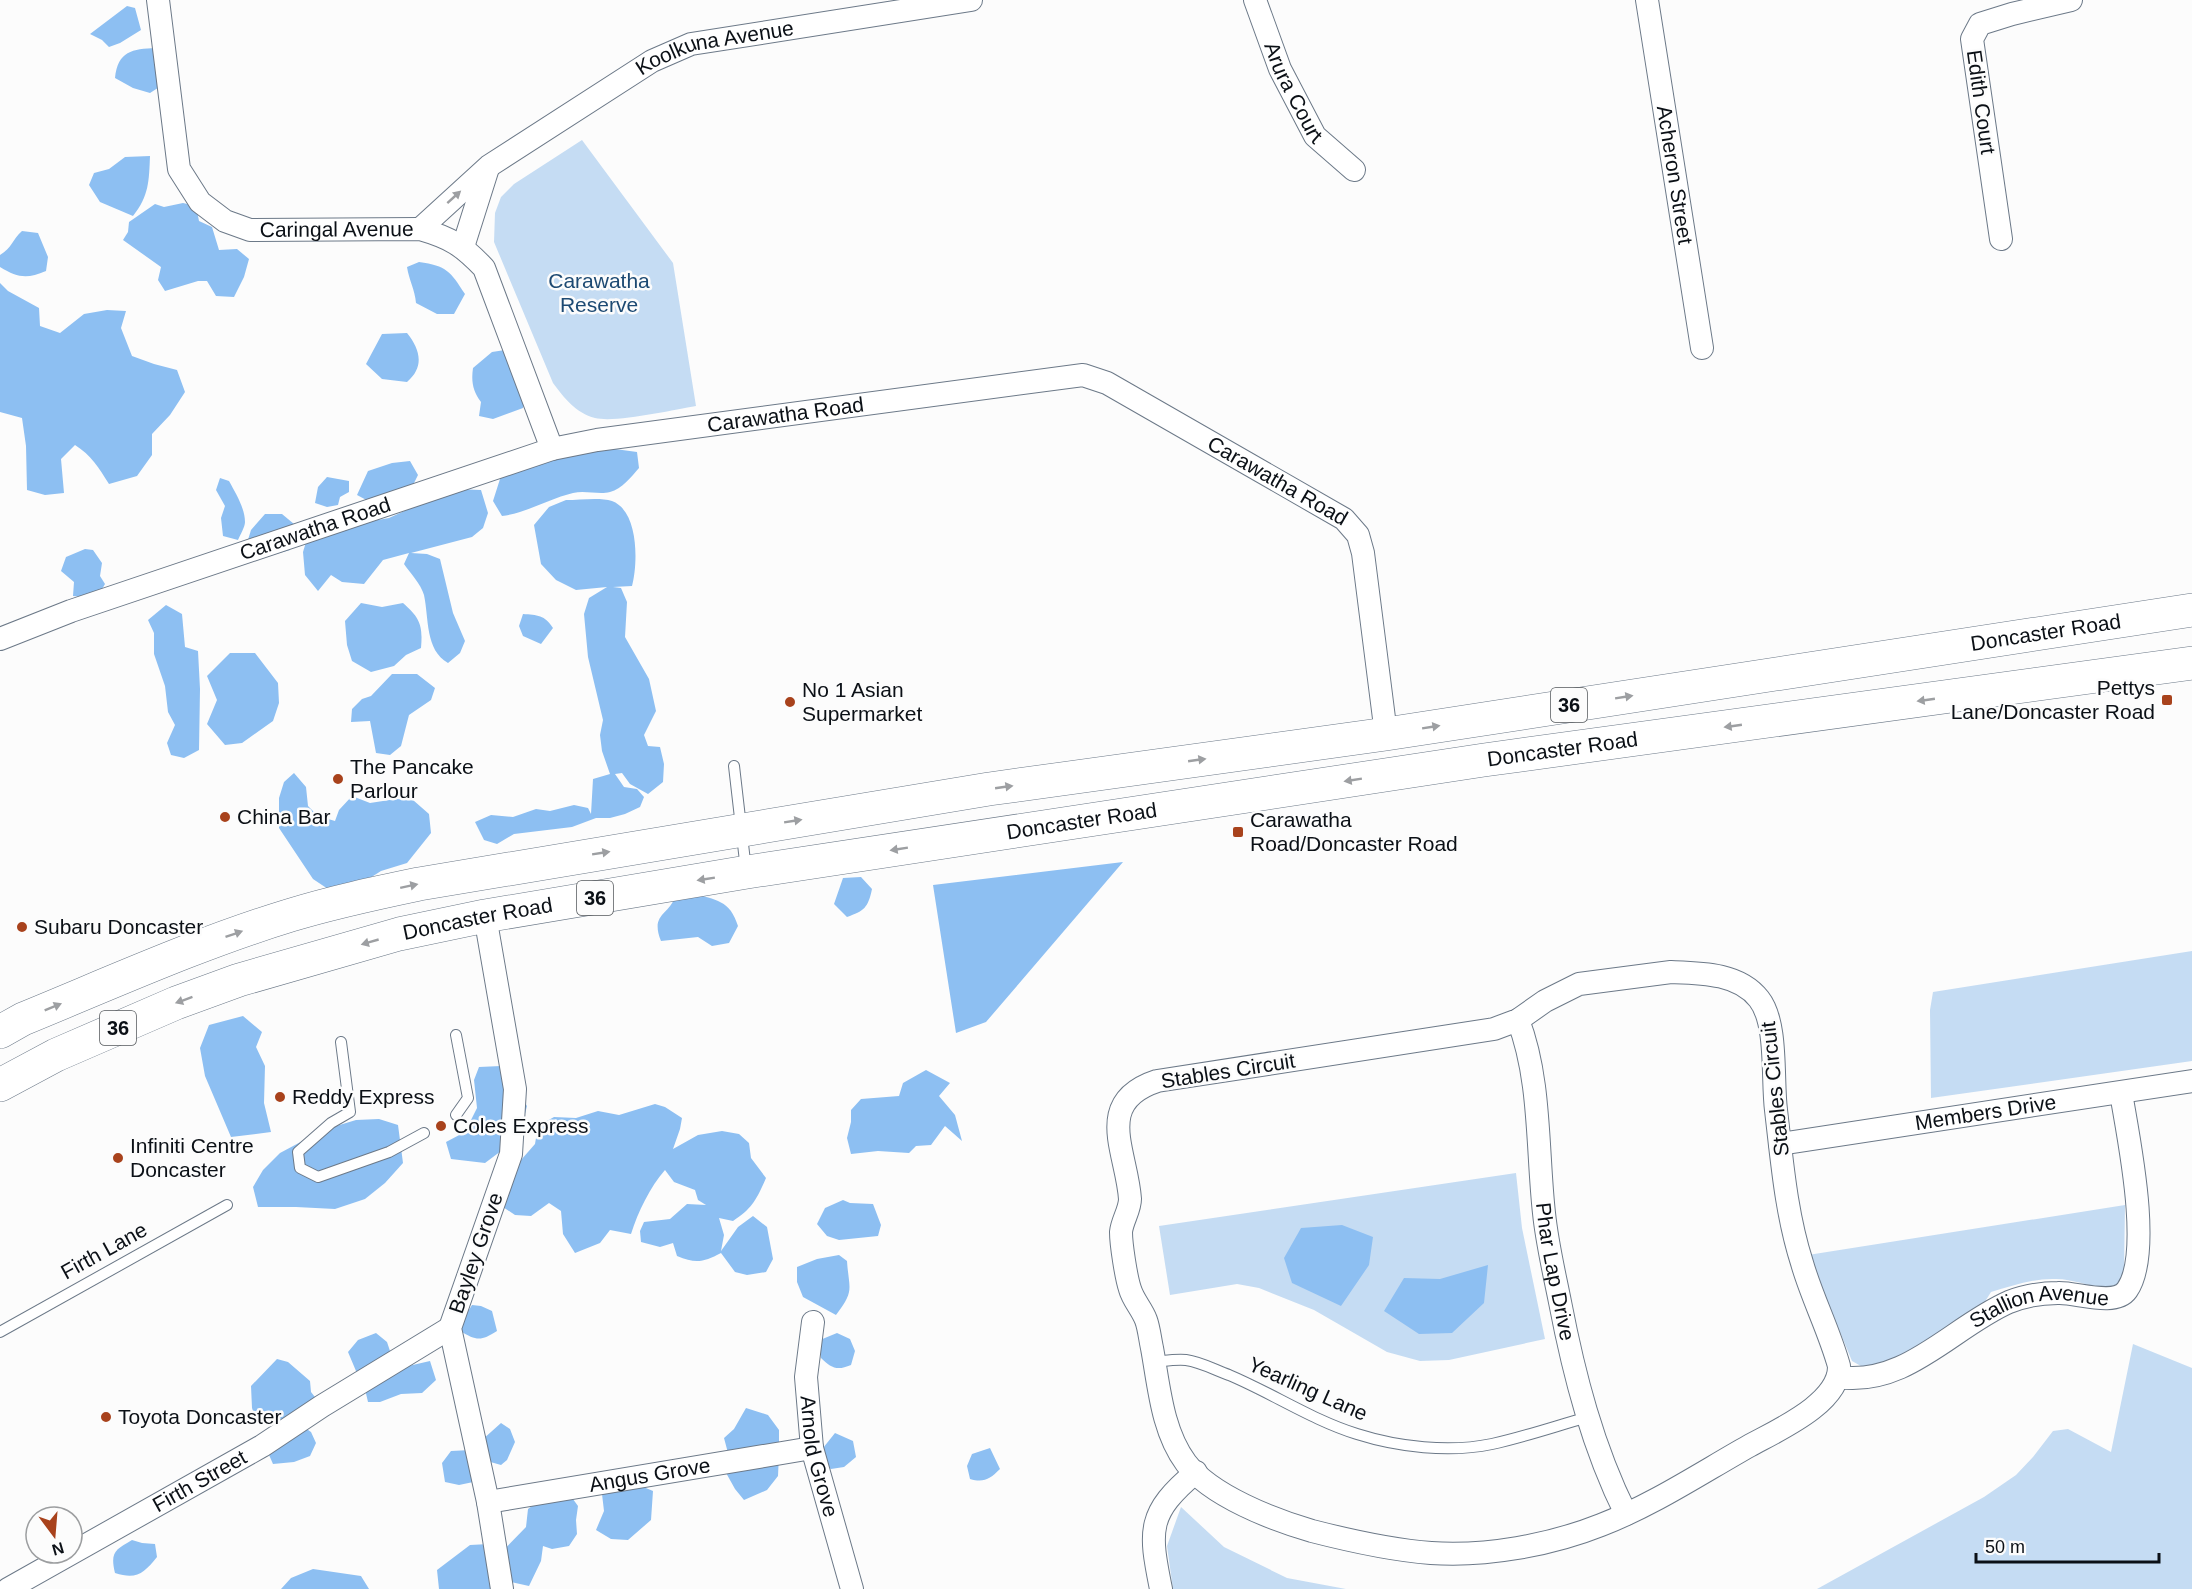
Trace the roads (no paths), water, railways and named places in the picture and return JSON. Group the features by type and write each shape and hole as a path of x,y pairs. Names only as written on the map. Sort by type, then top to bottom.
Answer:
{"main road":[{"name":"Doncaster Road","path":"0,1032 23,1019 212,942 302,912 419,884 989,789 1386,734 2192,610"},
{"name":"Doncaster Road","path":"0,1085 56,1055 176,1003 228,984 399,934 484,916 747,872 1508,756 2192,663"},
{"path":"1386,734 1391,774"}],"street":[{"name":"Caringal Avenue","path":"158,0 179,169 200,202 225,221 250,230 420,229 444,236 463,247 484,268 552,449"},
{"name":"Koolkuna Avenue","path":"420,229 489,166 652,61 691,44 971,0"},
{"name":"Arura Court","path":"1255,0 1280,69 1315,136 1354,170"},
{"name":"Acheron Street","path":"1647,0 1702,348"},
{"name":"Edith Court","path":"2001,239 1972,39 1980,24 2071,0"},
{"path":"463,247 489,166"},
{"name":"Carawatha Road","path":"0,639 71,611 552,449 597,440 1083,375 1099,381 1344,519 1358,535 1363,553 1386,734"},
{"name":"Bayley Grove","path":"484,916 515,1089 511,1154 450,1328 488,1502 502,1589"},
{"name":"Stables Circuit","path":"1671,972 1699,973 1738,982 1751,989 1766,1008 1768,1017 1774,1097 1794,1233 1813,1296 1839,1366 1838,1377 1826,1397 1815,1407 1760,1440 1626,1514 1601,1525 1546,1542 1469,1552 1434,1553 1399,1550 1349,1541 1291,1525 1262,1514 1210,1485 1187,1464 1173,1441 1164,1410 1146,1319 1130,1291 1121,1231 1130,1201 1118,1138 1118,1119 1123,1104 1132,1093 1157,1081 1494,1029 1518,1020 1545,1001 1579,984 1671,972"},
{"name":"Phar Lap Drive","path":"1518,1020 1531,1068 1544,1214 1564,1324 1588,1417 1608,1476 1626,1514"},
{"name":"Members Drive","path":"1780,1144 2192,1081"},
{"name":"Stallion Avenue","path":"1838,1377 1858,1379 1893,1371 1922,1356 1992,1310 2025,1297 2058,1293 2109,1299 2126,1292 2135,1271 2139,1228 2132,1158 2121,1093"},
{"name":"Arnold Grove","path":"813,1322 806,1377 812,1448 852,1589"},
{"name":"Firth Street","path":"8,1589 262,1446 322,1406 450,1328"},
{"name":"Angus Grove","path":"488,1502 812,1448"},
{"path":"1161,1589 1153,1542 1156,1518 1174,1490 1196,1472"}],"lane":[{"path":"734,766 747,872"},
{"path":"456,1035 468,1098 456,1115"},
{"path":"341,1042 350,1112 331,1123 298,1152 300,1168 318,1178 389,1152 424,1133"},
{"name":"Firth Lane","path":"0,1332 227,1205"},
{"name":"Yearling Lane","path":"1154,1362 1186,1360 1202,1364 1357,1434 1431,1448 1463,1448 1491,1444 1588,1417"}],"place":[{"name":"Pettys Lane/Doncaster Road","path":"2167,700"},
{"name":"No 1 Asian Supermarket","path":"790,702"},
{"name":"The Pancake Parlour","path":"338,779"},
{"name":"China Bar","path":"225,817"},
{"name":"Carawatha Road/Doncaster Road","path":"1238,832"},
{"name":"Subaru Doncaster","path":"22,927"},
{"name":"Reddy Express","path":"280,1097"},
{"name":"Coles Express","path":"441,1126"},
{"name":"Infiniti Centre Doncaster","path":"118,1158"},
{"name":"Toyota Doncaster","path":"106,1417"}],"park label":[{"name":"Carawatha Reserve","path":"599,293"}]}
